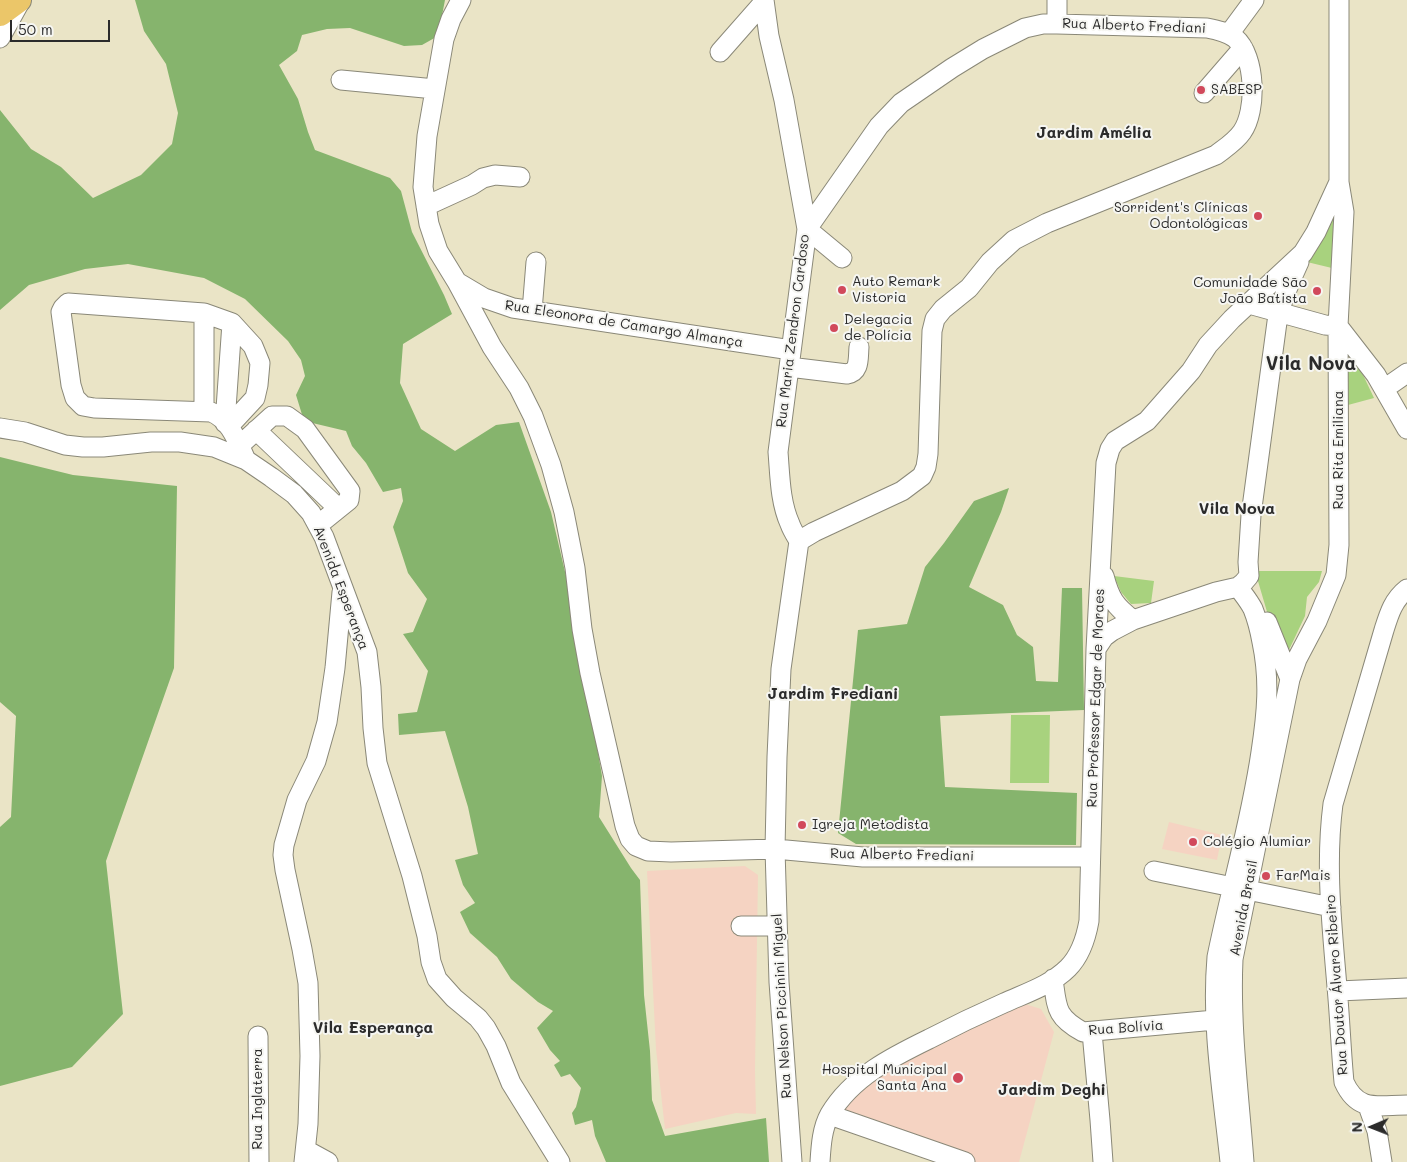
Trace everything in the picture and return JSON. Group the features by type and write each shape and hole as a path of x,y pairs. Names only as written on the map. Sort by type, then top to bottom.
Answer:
{"main road":[{"path":"0,14 20,0"}],"street":[{"path":"0,38 20,0"},
{"name":"Rua Eleonora de Camargo Almança","path":"461,0 444,38 427,136 423,187 429,224 438,251 457,282 484,298 513,308 790,359 847,374 853,373 856,370 859,347"},
{"path":"1057,0 1057,24"},
{"path":"775,849 781,669 799,541 814,532 902,491 922,476 928,454 932,331 935,319 943,309 969,288 990,262 1014,240 1047,222 1216,155 1243,131 1250,115 1252,98 1251,74 1243,48 1229,34 1254,0"},
{"name":"Rua Rita Emiliana","path":"1290,679 1297,659 1336,575 1339,545 1338,326 1344,212 1339,182 1339,0"},
{"path":"720,52 764,1"},
{"name":"Rua Maria Zendron Cardoso","path":"764,1 769,36 784,100 806,229 778,452 781,489 785,507 789,523 799,541"},
{"name":"Rua Alberto Frediani","path":"806,229 879,126 902,104 952,68 983,49 1025,28 1043,24 1188,26 1207,28 1229,34"},
{"path":"1204,93 1243,48"},
{"path":"341,80 435,89"},
{"path":"426,206 483,178 495,175 520,176"},
{"name":"Rua Professor Edgar de Moraes","path":"820,1162 823,1135 830,1114 844,1094 865,1076 895,1056 973,1016 1042,986 1067,969 1077,957 1086,938 1089,920 1096,649 1106,463 1110,449 1121,436 1147,421 1191,371 1208,345 1232,319 1303,253 1316,232 1339,182"},
{"path":"806,229 842,258"},
{"path":"1290,679 1243,581 1248,562 1251,515 1279,312 1303,253"},
{"path":"532,311 536,262"},
{"name":"Rua Alberto Frediani","path":"457,282 492,346 519,388 533,416 550,465 564,512 575,568 582,628 590,673 625,826 630,839 636,846 648,851 775,849 862,857 1090,857"},
{"path":"227,425 255,398 260,363 253,346 232,322 204,313 68,303 63,308 61,312 71,385 75,398 83,406 94,408 204,411 216,414 227,425 243,453"},
{"path":"1249,304 1325,325 1338,326 1376,376 1407,430"},
{"path":"204,313 204,411"},
{"path":"227,425 232,322"},
{"path":"1384,389 1407,374"},
{"path":"243,453 256,430 272,416 287,416 305,429 350,491 349,500 318,525"},
{"name":"Avenida Esperança","path":"0,428 25,432 65,445 84,447 151,442 180,442 243,453 294,494 311,513 324,537 367,652 377,763 412,876 427,936 431,962 437,979 486,1028 496,1046 511,1083 560,1162"},
{"path":"256,430 338,508"},
{"path":"1101,566 1108,592 1120,610 1134,620"},
{"path":"1096,649 1104,637 1134,620 1243,581"},
{"name":"Avenida Brasil","path":"1243,581 1247,599 1253,609 1259,628 1266,665 1268,693 1262,791"},
{"path":"328,1162 305,1156 310,1056 308,983 283,855 284,844 297,800 316,761 327,722 335,668 342,588"},
{"name":"Rua Doutor Álvaro Ribeiro","path":"1368,1106 1359,1103 1352,1096 1344,1082 1331,907 1330,826 1333,804 1386,622 1394,602 1407,589"},
{"name":"Avenida Brasil","path":"1230,1162 1215,1020 1217,957 1240,889 1290,679"},
{"name":"Rua Nelson Piccinini Miguel","path":"775,849 779,982 792,1162"},
{"path":"1154,871 1331,907"},
{"name":"Avenida Brasil","path":"1240,889 1232,984 1244,1162"},
{"path":"741,926 777,926"},
{"name":"Rua Bolívia","path":"1053,979 1058,1008 1063,1018 1071,1026 1083,1032 1215,1020 1234,1021"},
{"path":"1338,990 1407,988"},
{"path":"1092,1032 1102,1162"},
{"name":"Rua Inglaterra","path":"258,1036 259,1162"},
{"path":"1382,1162 1377,1132 1368,1106 1407,1105"},
{"path":"830,1114 965,1162"}],"shaded area":[{"name":"Colégio Alumiar","path":"1169,822 1222,835 1217,860 1162,849"},
{"path":"745,866 758,875 756,1114 736,1113 665,1129 656,1049 647,871"},
{"name":"Hospital Municipal Santa Ana","path":"1025,1004 1041,1009 1054,1032 1019,1162 963,1162 831,1113 895,1060 954,1037 1001,1012"}],"green space":[{"path":"135,0 445,0 438,36 422,45 404,46 350,28 327,29 302,35 297,51 279,65 298,99 315,150 390,178 401,191 412,232 452,314 403,344 400,383 421,429 455,451 496,425 519,422 551,512 574,610 602,776 599,817 640,880 644,995 650,1051 652,1100 665,1136 766,1118 769,1162 606,1162 595,1136 592,1120 575,1125 572,1113 576,1107 581,1088 570,1074 561,1077 554,1065 560,1061 550,1050 537,1028 553,1011 538,1002 511,979 497,957 470,933 460,912 475,903 463,885 455,860 478,854 468,807 445,731 399,735 398,714 417,712 428,671 403,634 413,632 427,599 408,573 393,527 403,501 401,488 383,492 366,463 352,446 346,431 304,421 296,395 305,376 301,360 288,341 245,299 204,278 128,264 85,269 29,285 0,310 0,110 31,149 61,167 93,198 141,175 172,144 178,113 166,64 144,31"},
{"path":"1338,211 1336,269 1307,262"},
{"path":"1351,358 1356,360 1374,398 1348,405 1347,363"},
{"path":"0,457 73,475 177,486 174,668 106,861 123,1014 72,1067 0,1086 0,827 11,817 16,716 0,702"},
{"path":"1009,488 1001,512 969,587 1003,605 1017,635 1033,647 1036,681 1058,682 1062,588 1082,588 1084,710 940,716 945,787 1077,793 1076,845 856,844 838,833 858,630 907,624 925,567 974,501"},
{"path":"1255,571 1322,571 1319,582 1307,597 1305,616 1288,652 1270,622"},
{"path":"1114,576 1154,581 1151,603 1131,604 1121,592"},
{"path":"1011,715 1050,715 1049,783 1010,783"}],"place":[{"name":"SABESP","path":"1201,90"},
{"name":"Sorrident's Clínicas Odontológicas","path":"1258,216"},
{"name":"Auto Remark Vistoria","path":"842,290"},
{"name":"Comunidade São João Batista","path":"1317,291"},
{"name":"Delegacia de Polícia","path":"834,328"},
{"name":"Igreja Metodista","path":"802,825"},
{"name":"Colégio Alumiar","path":"1193,842"},
{"name":"FarMais","path":"1266,876"},
{"name":"Hospital Municipal Santa Ana","path":"958,1078"}],"district":[{"name":"Jardim Amélia","path":"1094,133"},
{"name":"Vila Nova","path":"1311,364"},
{"name":"Vila Nova","path":"1237,509"},
{"name":"Jardim Frediani","path":"833,694"},
{"name":"Vila Esperança","path":"373,1028"},
{"name":"Jardim Deghi","path":"1052,1090"}]}
